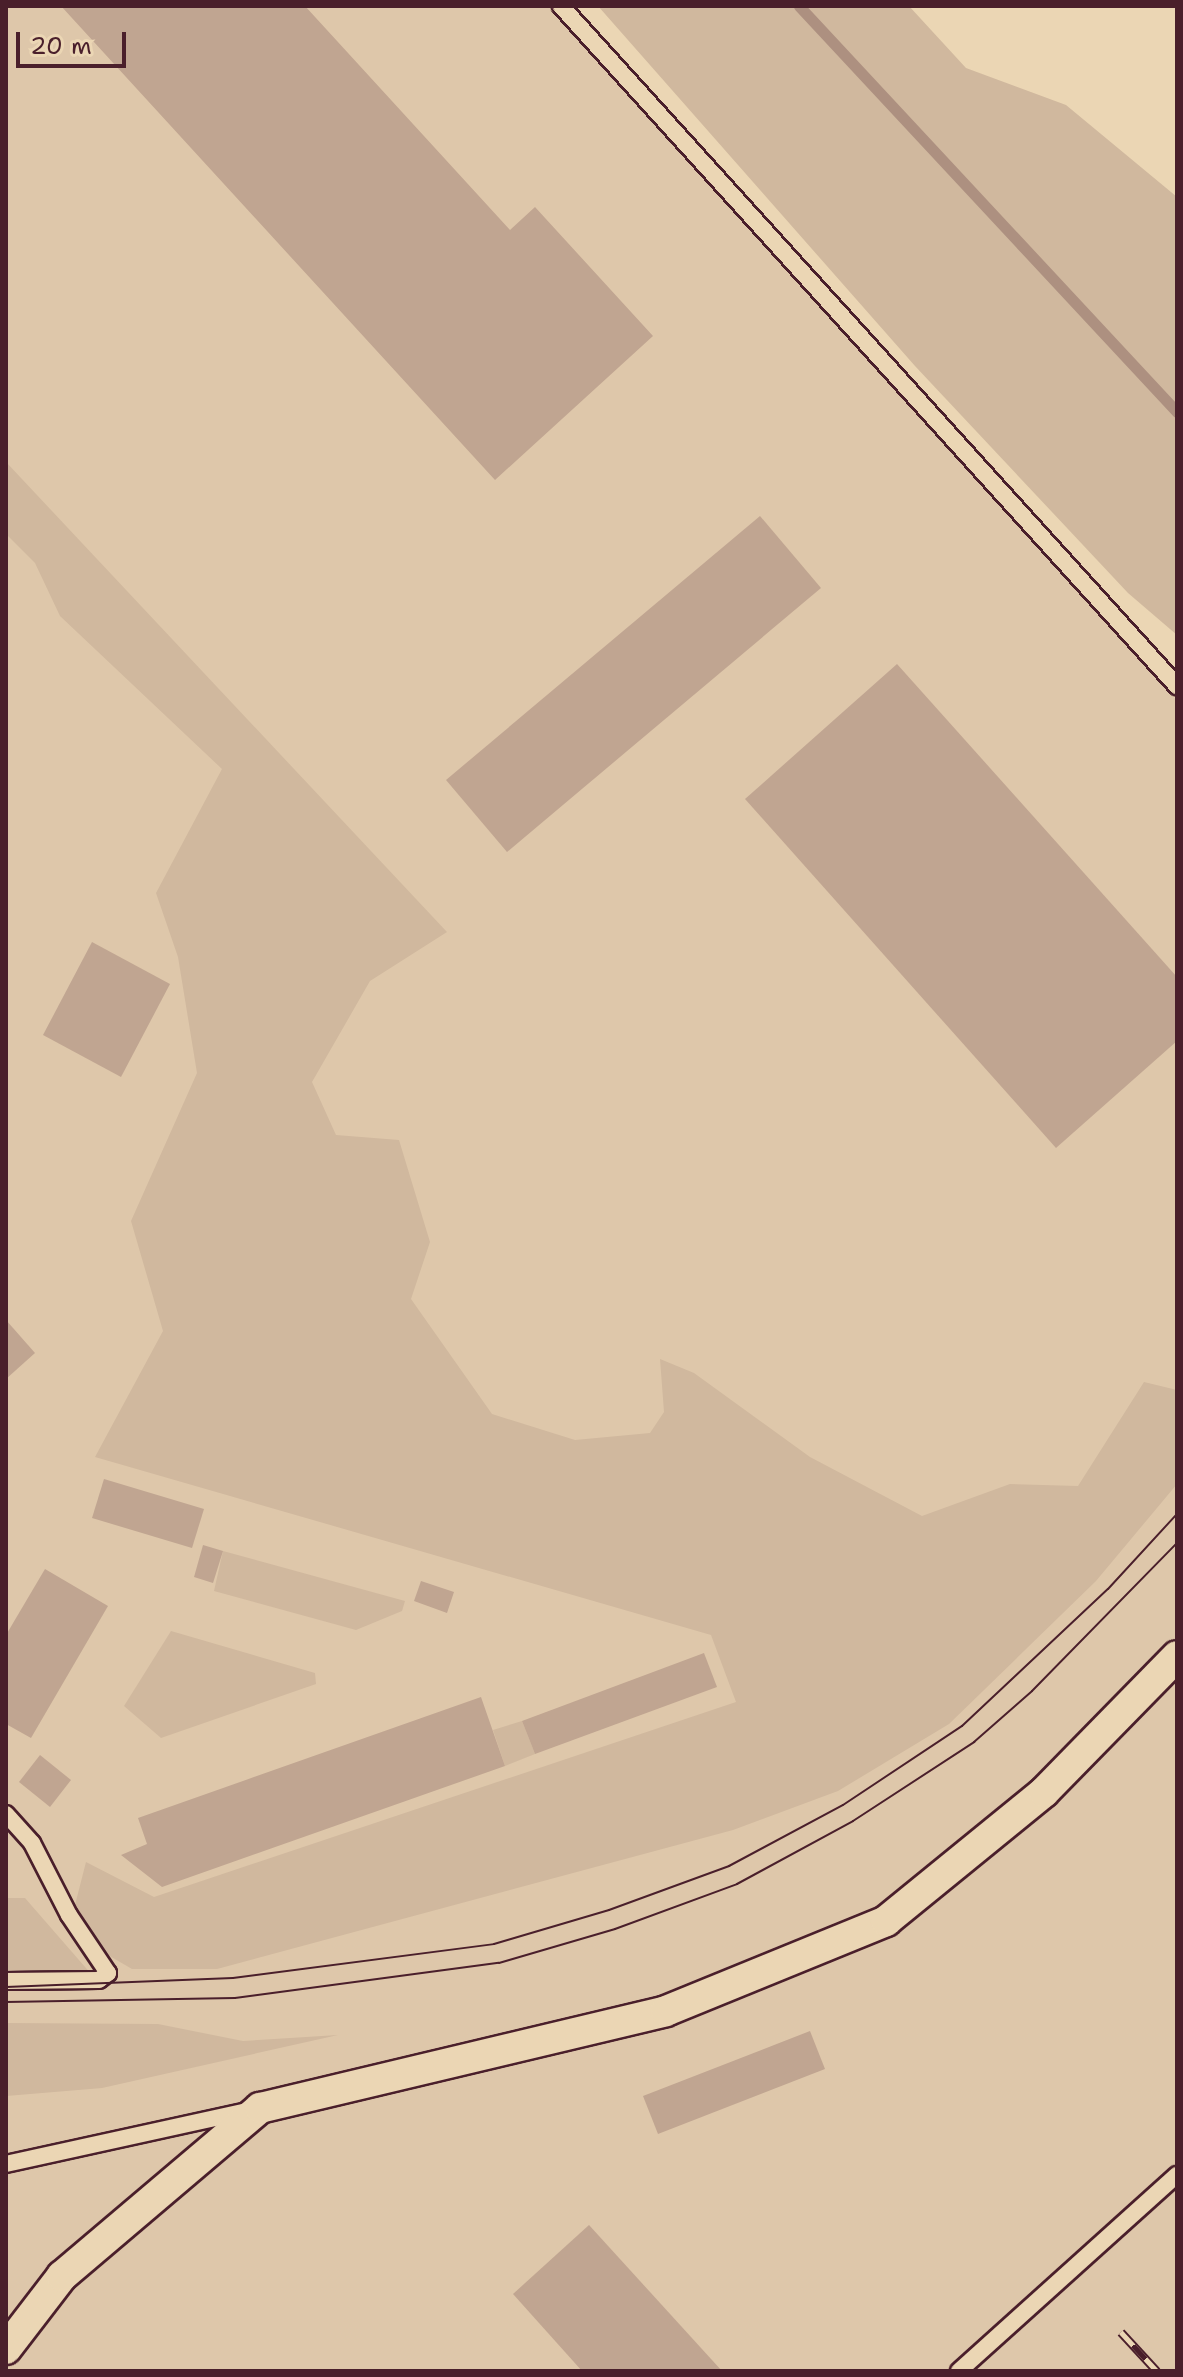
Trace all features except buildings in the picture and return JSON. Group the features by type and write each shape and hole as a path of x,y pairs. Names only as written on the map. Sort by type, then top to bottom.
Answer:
{"street":[{"path":"6,2349 62,2276 260,2108 666,2011 886,1921 1044,1792 1177,1656"}],"lane":[{"path":"561,6 1177,686"},
{"path":"6,1814 32,1843 69,1915 108,1973 99,1980 6,1981"},
{"path":"6,2164 260,2108"},
{"path":"969,2368 1177,2175"}],"shaded area":[{"path":"6,6 571,6 1177,701 1177,2371 6,2371"},
{"path":"598,6 909,6 966,68 1066,105 1177,197 1177,635 1128,593 915,366"},
{"path":"6,462 447,932 370,981 312,1082 336,1135 399,1140 430,1242 411,1299 492,1414 575,1440 650,1433 664,1412 660,1359 694,1373 810,1457 922,1516 1010,1484 1078,1486 1144,1382 1177,1390 1177,1484 1096,1581 949,1724 838,1791 733,1830 217,1969 132,1969 96,1948 75,1905 86,1862 154,1897 736,1702 711,1635 95,1457 163,1331 131,1221 197,1073 178,957 156,893 222,769 60,616 35,563 6,534"},
{"path":"223,1551 405,1601 402,1611 356,1630 214,1591"},
{"path":"171,1631 315,1673 316,1684 161,1738 124,1706"},
{"path":"522,1721 535,1754 505,1766 493,1730"},
{"path":"6,1898 25,1898 92,1975 6,1975"},
{"path":"6,2023 158,2024 243,2041 338,2035 102,2088 6,2096"}],"waterway":[{"path":"799,6 1177,412"}],"tram line":[{"path":"6,1987 233,1978 494,1944 609,1910 729,1866 843,1805 962,1726 1108,1589 1177,1514"},
{"path":"6,2002 235,1998 499,1963 615,1929 737,1884 853,1821 974,1742 1032,1691 1177,1543"}],"railway":[{"path":"1121,2332 1157,2371"}]}
